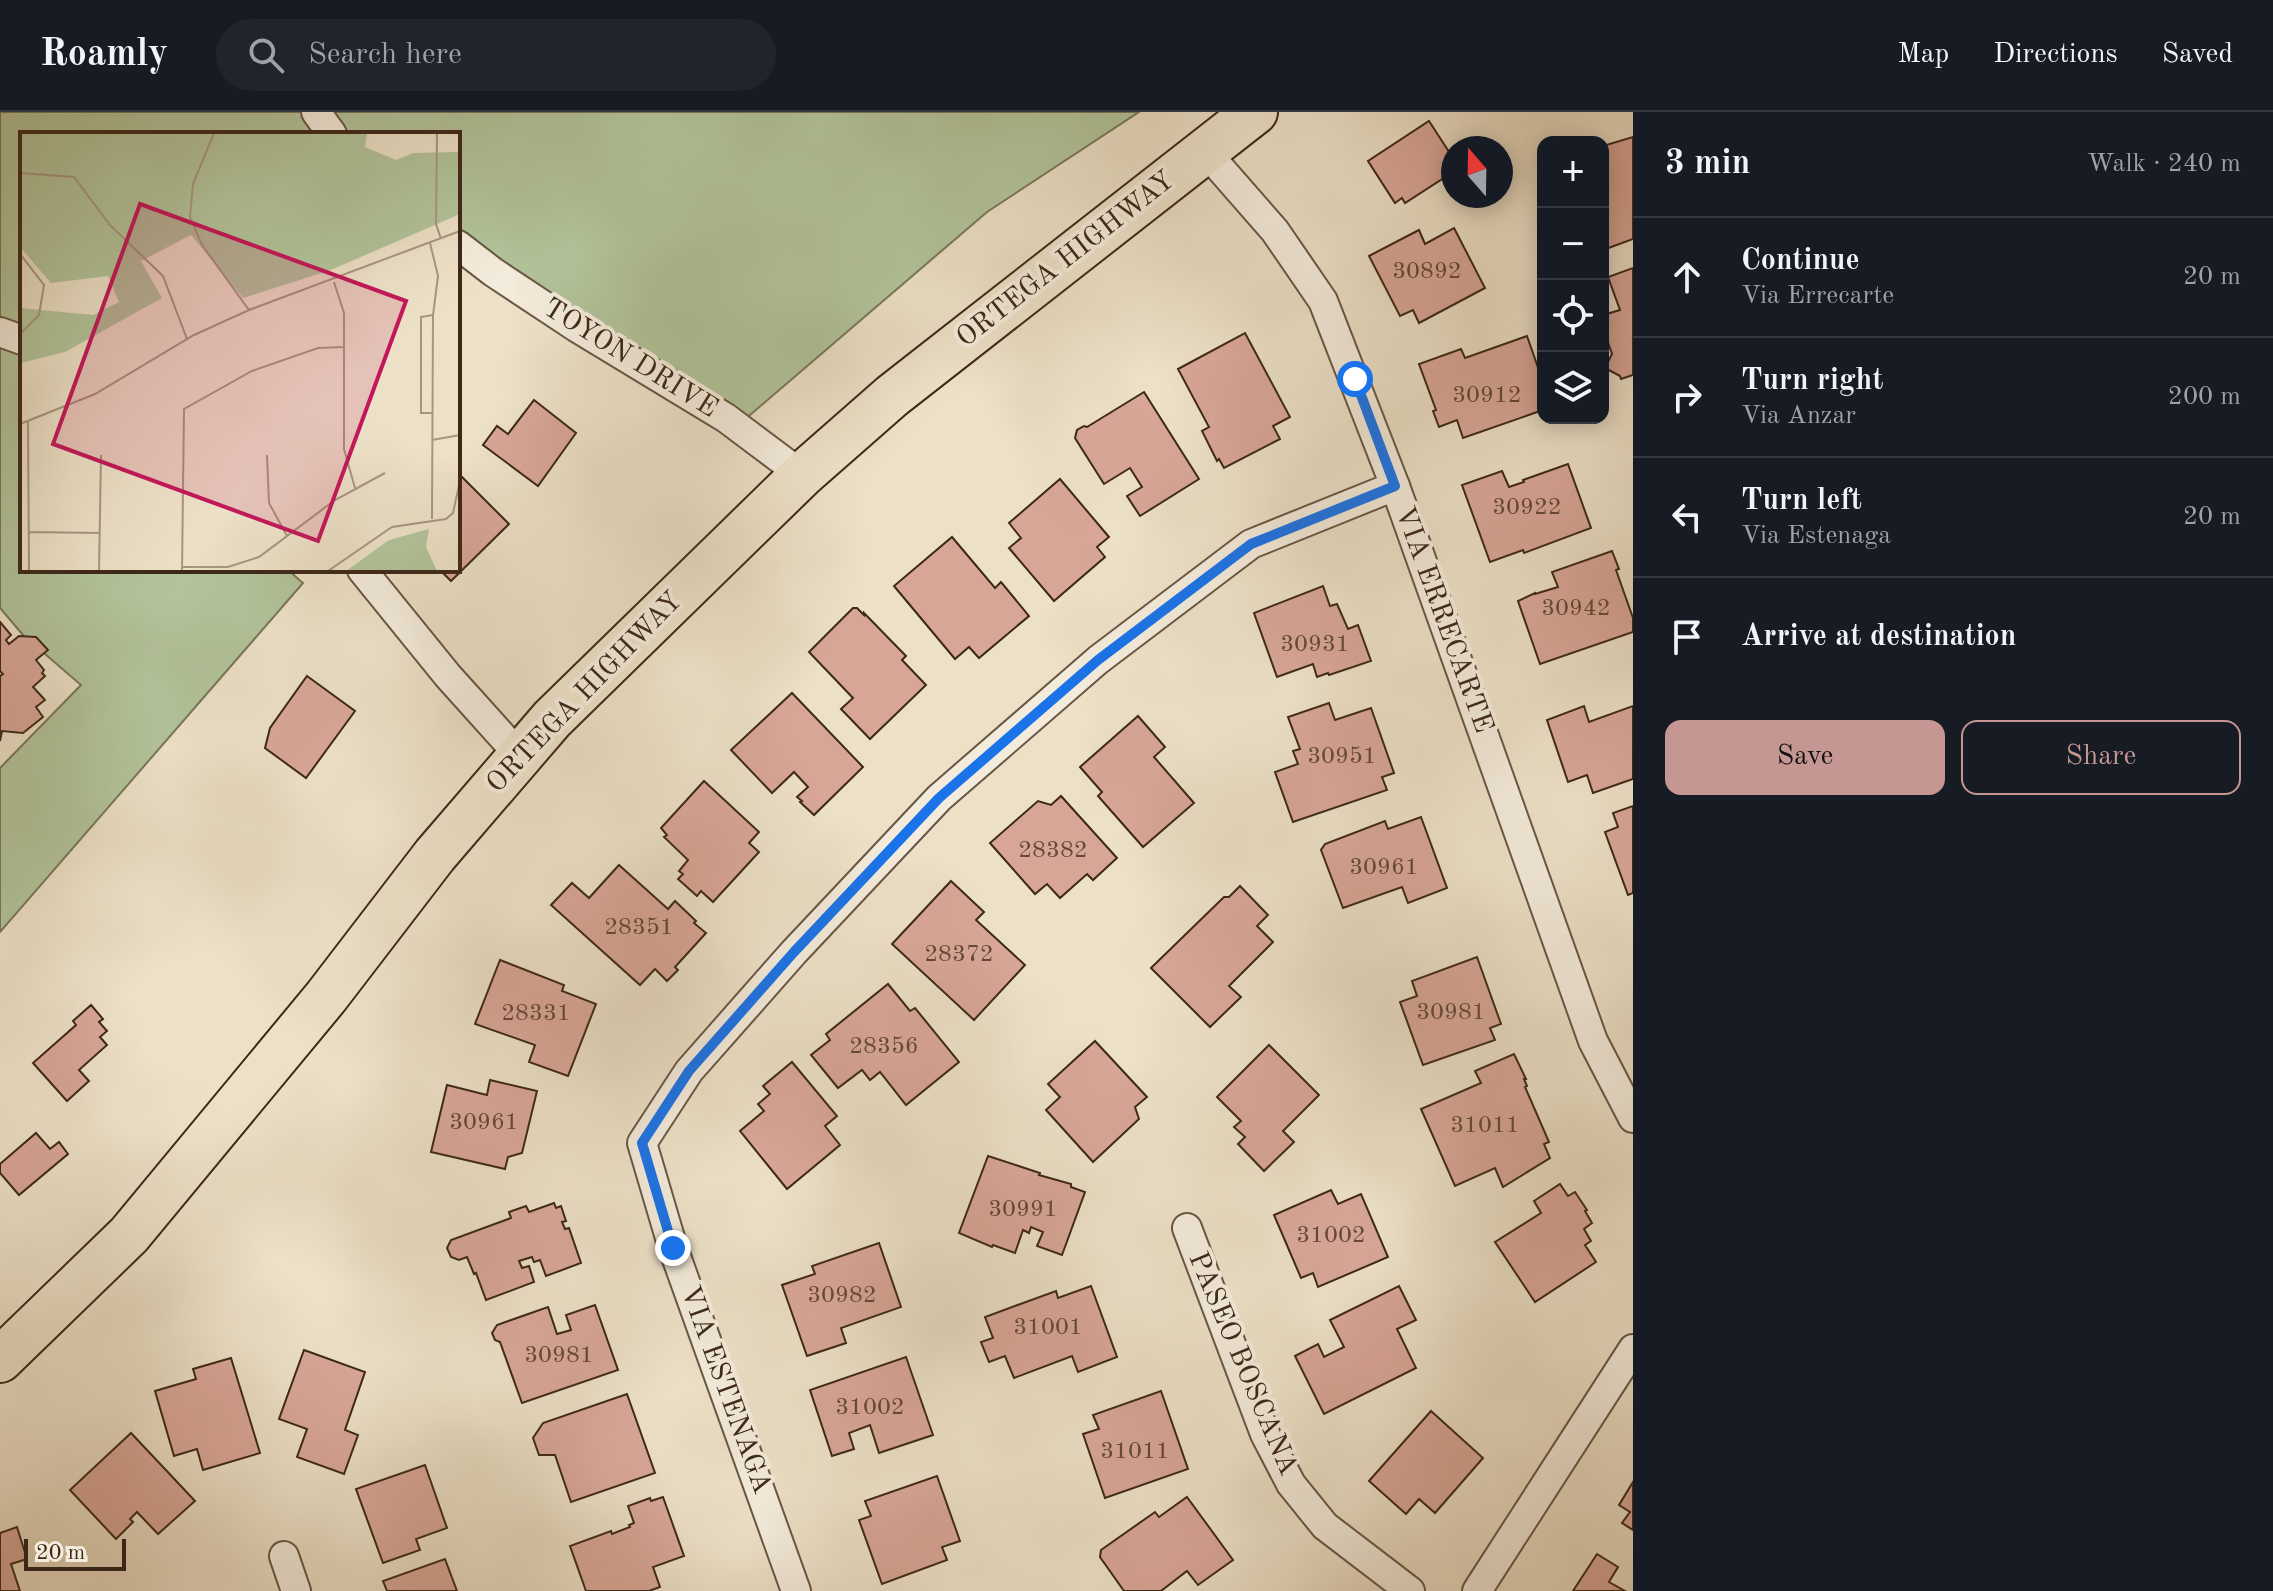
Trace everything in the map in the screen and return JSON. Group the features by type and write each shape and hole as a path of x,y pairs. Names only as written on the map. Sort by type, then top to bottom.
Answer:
{"main road":[{"name":"ORTEGA HIGHWAY","path":"0,1360 129,1235 326,997 435,855 563,708 802,475 892,396 1255,112"}],"street":[{"path":"316,112 331,132"},
{"name":"VIA ERRECARTE","path":"1205,151 1275,231 1323,301 1395,486 1593,1041 1633,1118"},
{"name":"TOYON DRIVE","path":"460,247 576,327 726,418 802,475"},
{"path":"0,332 20,339"},
{"name":"VIA ESTENAGA","path":"796,1591 673,1248 642,1143 689,1071 815,930 961,778 1098,660 1251,544 1395,486"},
{"path":"364,572 448,676 520,756"},
{"name":"PASEO BOSCANA","path":"1187,1228 1265,1434 1291,1484 1325,1526 1410,1591"},
{"path":"1477,1591 1633,1349"},
{"path":"284,1556 296,1591"}],"green space":[{"path":"0,112 1139,112 987,212 743,421 460,255 460,132 20,132 20,572 290,572 303,583 0,932 0,768 81,685 23,635 0,608"}],"building":[{"path":"1429,121 1441,140 1441,180 1405,203 1402,198 1395,203 1368,161"},
{"path":"1633,137 1633,239 1609,248 1609,208 1609,144"},
{"path":"1454,228 1485,288 1419,323 1413,310 1400,316 1369,256 1419,230 1425,244"},
{"path":"1633,268 1633,375 1621,379 1609,370 1612,354 1609,313 1620,310 1609,277"},
{"path":"1245,333 1290,417 1273,426 1280,439 1224,468 1219,459 1217,461 1202,431 1209,427 1178,369"},
{"path":"1527,336 1537,365 1537,412 1463,438 1457,420 1439,427 1419,364 1461,349 1465,358"},
{"path":"1144,392 1199,479 1140,516 1127,496 1142,487 1130,468 1104,484 1075,438 1077,430"},
{"path":"534,400 576,433 538,486 483,445 497,426 508,434"},
{"path":"1568,464 1591,528 1490,562 1462,485 1502,471 1509,487"},
{"path":"460,477 509,524 451,581 442,572 460,572"},
{"path":"1060,479 1109,537 1097,547 1105,557 1054,601 1009,548 1021,538 1009,523"},
{"path":"952,537 995,588 1001,582 1029,616 979,658 969,647 955,659 894,586"},
{"path":"1612,551 1633,618 1633,632 1540,664 1518,601 1558,587 1552,572"},
{"path":"1323,586 1330,606 1337,604 1348,629 1358,625 1371,661 1317,677 1313,664 1277,677 1254,613"},
{"path":"853,608 864,613 906,656 902,660 926,685 870,739 841,709 853,698 809,652"},
{"path":"0,622 11,635 6,640 9,644 19,636 36,637 48,650 36,660 45,676 33,687 45,700 36,707 43,717 23,733 2,731 0,741 0,676 3,674 0,671"},
{"path":"307,676 355,711 306,778 265,748 270,728"},
{"path":"792,693 863,767 814,815 797,797 808,787 794,772 772,793 731,750"},
{"path":"1329,703 1335,720 1371,708 1394,773 1382,777 1387,790 1293,822 1275,772 1298,764 1293,751 1300,749 1288,717"},
{"path":"1584,706 1589,722 1633,706 1633,779 1593,793 1587,775 1568,782 1547,720"},
{"path":"1138,716 1165,747 1154,757 1194,803 1143,847 1098,796 1102,792 1080,767"},
{"path":"704,781 759,832 749,843 759,852 713,902 701,891 697,896 678,879 683,874 679,871 688,860 664,837 667,835 661,828"},
{"path":"1061,796 1117,858 1093,880 1087,874 1060,898 1047,884 1035,894 990,843 1038,801 1051,805"},
{"path":"1633,806 1633,893 1628,895 1605,832 1618,827 1613,813"},
{"path":"1421,817 1447,888 1408,903 1402,887 1343,908 1321,850 1325,844 1385,821 1388,829"},
{"path":"619,865 668,909 675,901 706,933 675,967 678,970 667,981 655,969 640,985 551,905 572,883 589,898"},
{"path":"951,881 984,912 976,920 1025,965 974,1020 892,944"},
{"path":"1240,886 1268,915 1257,926 1273,942 1229,986 1241,997 1210,1027 1151,968 1224,897 1229,897"},
{"path":"1477,957 1501,1024 1490,1028 1495,1040 1423,1065 1400,1002 1417,996 1412,981"},
{"path":"500,960 564,985 562,991 596,1004 568,1076 529,1062 535,1045 475,1024"},
{"path":"888,984 910,1011 915,1008 959,1062 906,1105 880,1072 870,1080 862,1070 838,1088 811,1055 830,1040 826,1034"},
{"path":"91,1005 103,1019 99,1022 107,1031 100,1037 107,1045 79,1070 89,1081 67,1101 33,1063 76,1025 73,1021"},
{"path":"1095,1041 1147,1097 1135,1107 1139,1119 1093,1162 1046,1110 1060,1097 1048,1084"},
{"path":"1269,1045 1319,1095 1283,1131 1294,1142 1264,1171 1238,1144 1245,1137 1234,1127 1241,1121 1217,1097"},
{"path":"1514,1054 1549,1142 1544,1144 1550,1158 1503,1187 1495,1168 1455,1186 1421,1109 1481,1083 1475,1071"},
{"path":"792,1062 837,1116 825,1126 840,1145 787,1189 740,1131 764,1111 758,1104 770,1094 763,1086"},
{"path":"490,1080 537,1091 522,1153 508,1157 505,1169 431,1152 447,1085 487,1095"},
{"path":"36,1133 50,1149 59,1142 68,1154 19,1195 0,1173 0,1164"},
{"path":"988,1156 1071,1184 1071,1187 1085,1192 1062,1255 1037,1246 1043,1232 1031,1227 1029,1233 1023,1230 1015,1253 959,1233"},
{"path":"1560,1184 1568,1196 1575,1192 1587,1210 1592,1223 1584,1229 1591,1241 1585,1245 1596,1262 1535,1302 1495,1242 1541,1213 1534,1201"},
{"path":"1331,1190 1338,1204 1361,1194 1388,1257 1318,1287 1313,1273 1301,1278 1274,1215"},
{"path":"554,1203 556,1208 561,1206 566,1221 562,1222 565,1229 569,1228 581,1263 546,1276 540,1260 534,1262 532,1257 519,1261 522,1268 529,1266 534,1282 486,1300 467,1257 459,1260 451,1257 447,1248 451,1240 511,1218 509,1212 526,1206 529,1212"},
{"path":"879,1243 901,1307 841,1328 846,1343 807,1356 782,1285 815,1274 812,1266"},
{"path":"1091,1286 1117,1357 1078,1372 1072,1356 1014,1378 1005,1356 989,1362 981,1342 993,1338 985,1317 1056,1291 1058,1298"},
{"path":"1399,1286 1416,1320 1397,1329 1416,1368 1324,1414 1295,1356 1318,1344 1324,1357 1344,1347 1330,1320"},
{"path":"595,1305 618,1370 522,1403 500,1342 495,1340 492,1333 497,1325 548,1307 557,1334 571,1330 566,1315"},
{"path":"304,1350 365,1372 345,1430 358,1435 344,1474 297,1457 307,1429 279,1419"},
{"path":"906,1357 933,1435 879,1453 870,1425 849,1433 854,1449 832,1456 810,1390"},
{"path":"231,1358 260,1453 203,1470 197,1449 174,1456 155,1391 196,1379 193,1369"},
{"path":"1161,1391 1188,1469 1105,1498 1083,1434 1099,1429 1093,1415"},
{"path":"627,1394 655,1473 571,1502 555,1455 539,1455 533,1438 543,1423"},
{"path":"1431,1411 1483,1458 1435,1513 1419,1499 1406,1514 1369,1481"},
{"path":"131,1433 195,1501 158,1534 137,1512 130,1519 133,1522 116,1539 70,1490"},
{"path":"425,1465 447,1528 416,1539 420,1550 383,1563 356,1489"},
{"path":"937,1476 960,1541 942,1547 947,1560 882,1584 859,1520 871,1516 865,1501"},
{"path":"1633,1482 1633,1530 1622,1523 1630,1512 1619,1505"},
{"path":"663,1497 684,1556 653,1567 660,1587 649,1591 586,1591 570,1546 630,1527 634,1523 628,1506"},
{"path":"1187,1497 1233,1560 1198,1585 1187,1571 1161,1591 1124,1591 1100,1557 1101,1550 1155,1512 1159,1517"},
{"path":"17,1527 27,1559 11,1564 20,1591 0,1591 0,1533"},
{"path":"1597,1554 1618,1567 1609,1582 1625,1591 1573,1591"},
{"path":"445,1559 457,1591 387,1591 383,1581"}],"route":[{"path":"673,1248 642,1143 689,1071 794,952 939,798 1098,660 1251,544 1395,486 1355,379"}]}
